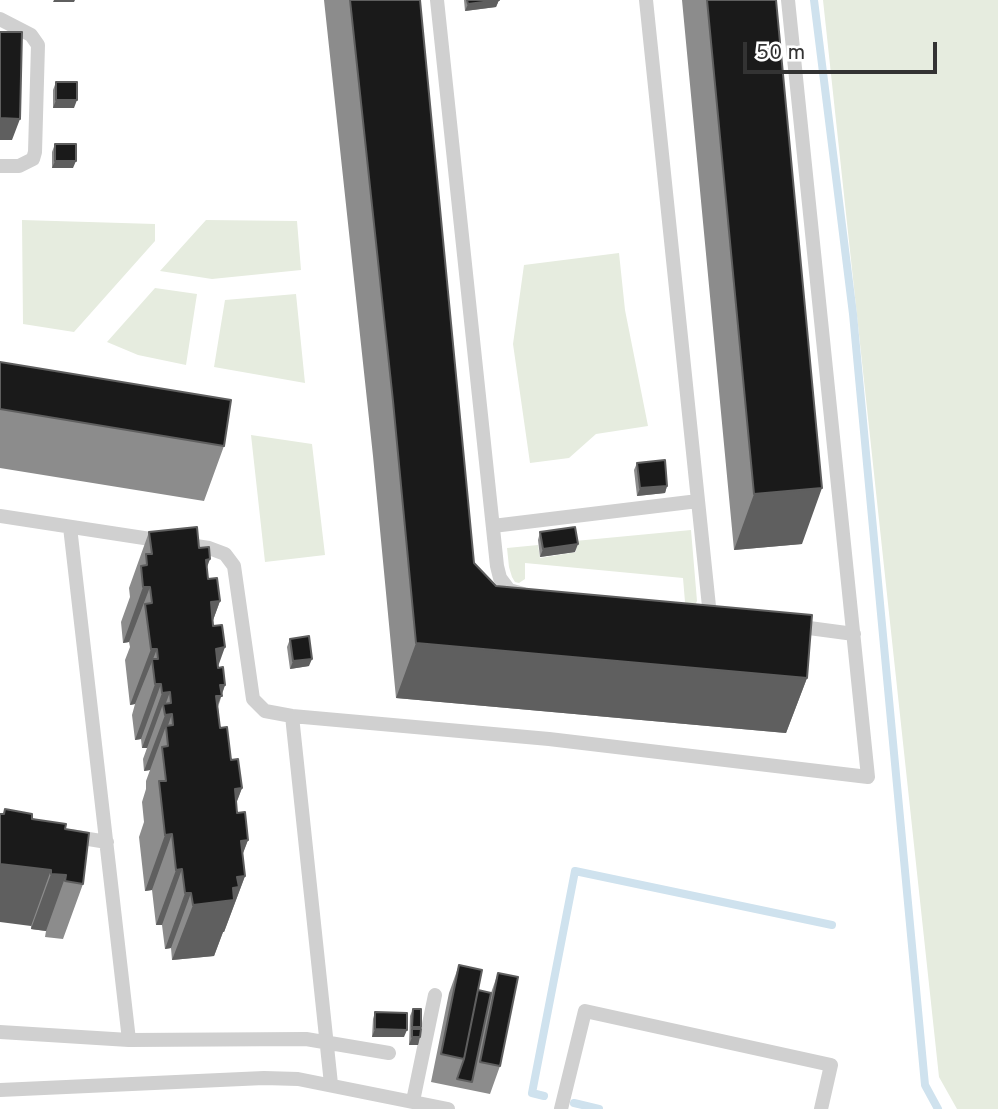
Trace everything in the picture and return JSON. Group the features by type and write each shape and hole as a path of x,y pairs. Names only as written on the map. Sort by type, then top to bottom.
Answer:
{"lane":[{"path":"437,0 496,566 500,578 509,590 533,595"},
{"path":"646,0 710,616"},
{"path":"0,516 209,548 225,554 234,566 253,699 265,711 292,716 549,739 868,777 788,0"},
{"path":"0,19 31,35 38,45 33,159 19,166 0,166"},
{"path":"492,526 698,501"},
{"path":"71,527 129,1040"},
{"path":"775,624 854,634"},
{"path":"292,716 331,1084"},
{"path":"54,834 107,842"},
{"path":"413,1101 435,995"},
{"path":"561,1109 585,1011 831,1065 821,1109"},
{"path":"0,1032 129,1040 306,1039 389,1053"},
{"path":"0,1090 264,1078 298,1079 448,1109"}],"shaded area":[{"path":"823,0 998,0 998,1109 957,1109 939,1077"},
{"path":"22,220 155,224 155,241 74,332 23,324"},
{"path":"206,220 297,221 301,270 212,279 160,271"},
{"path":"619,253 625,310 648,426 596,434 569,458 530,463 513,344 524,265"},
{"path":"155,288 197,294 186,365 138,355 107,342"},
{"path":"296,294 305,383 214,367 225,300"},
{"path":"251,435 312,444 325,555 265,562"},
{"path":"691,530 697,601 695,605 687,606 685,602 683,578 525,563 525,579 519,583 515,582 509,567 507,548 538,545 540,558 576,552 575,541"}],"building":[{"path":"350,0 420,0 474,563 496,586 812,615 807,678 416,643"},
{"path":"467,0 499,0 468,4"},
{"path":"707,0 776,0 822,488 754,494"},
{"path":"0,32 22,32 20,119 0,118"},
{"path":"56,82 77,82 77,100 56,100"},
{"path":"55,144 76,144 76,161 55,161"},
{"path":"0,362 231,400 224,446 0,409"},
{"path":"665,460 667,486 640,488 637,463"},
{"path":"197,527 199,548 209,547 210,559 206,560 208,579 217,578 220,601 211,602 213,626 222,625 225,647 216,649 218,668 223,667 225,685 220,685 222,696 216,696 220,728 227,727 231,760 238,759 242,788 235,789 237,813 245,812 248,840 241,841 245,876 237,877 239,887 233,888 234,900 193,905 191,893 185,893 182,869 176,870 172,834 165,835 159,781 166,781 162,747 168,746 166,726 173,725 172,714 165,715 163,704 171,703 170,692 162,693 161,684 155,684 152,659 158,659 157,649 151,649 145,604 152,603 150,587 143,587 141,566 147,565 146,554 152,554 149,532"},
{"path":"575,527 578,544 543,549 540,532"},
{"path":"309,636 312,659 293,661 290,639"},
{"path":"5,809 32,814 32,819 66,824 65,829 89,833 83,884 65,881 66,875 51,874 51,870 0,864 0,814 4,814"},
{"path":"459,965 482,970 464,1059 441,1054"},
{"path":"498,973 518,977 500,1066 480,1062"},
{"path":"478,990 491,993 472,1082 457,1079 464,1059"},
{"path":"413,1009 421,1009 421,1027 412,1027"},
{"path":"375,1012 407,1013 407,1030 375,1029"},
{"path":"412,1029 421,1029 420,1037 412,1037"}],"waterway":[{"path":"814,0 853,314 925,1085 938,1109"},
{"path":"544,1096 532,1093 575,871 832,925"},
{"path":"574,1103 599,1109"}]}
